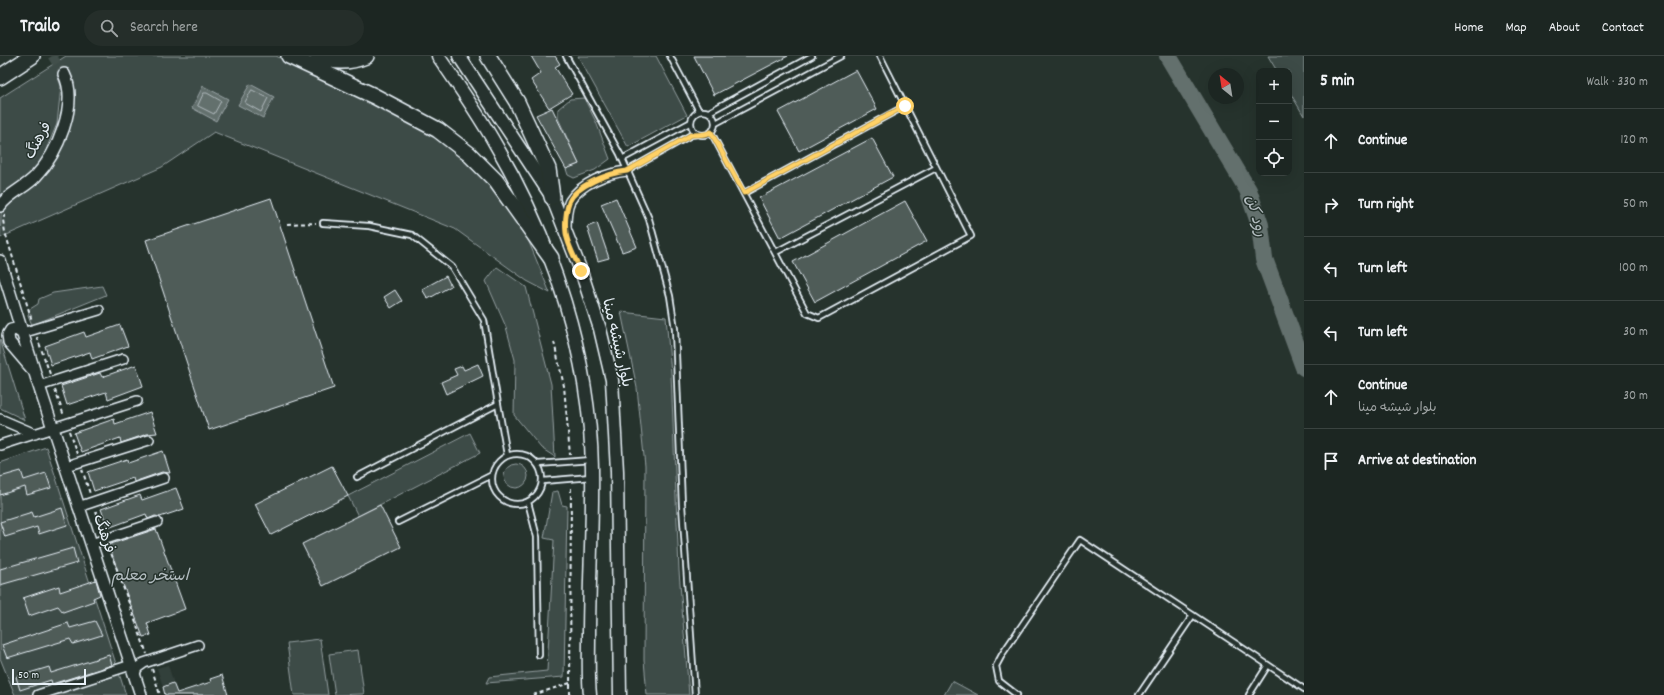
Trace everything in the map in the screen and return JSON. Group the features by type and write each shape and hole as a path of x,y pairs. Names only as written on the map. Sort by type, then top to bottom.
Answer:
{"highway":[{"path":"0,77 32,56"},
{"path":"289,56 374,96 438,130 469,154 496,181 551,258"},
{"path":"318,56 328,60 346,62 366,56"},
{"path":"488,56 517,102 548,169 552,197"}],"main road":[{"path":"438,56 477,112 498,148 551,258 583,370 590,419 592,460 589,585 590,695"},
{"name":"بلوار شیشه مینا","path":"459,56 552,197 581,271 600,329 612,380 617,471 620,695"}],"street":[{"name":"فرهنگ","path":"0,206 15,192 35,177 46,163 62,134 69,99 68,81 64,74"},
{"path":"566,234 566,217 569,202 581,188 616,172 627,171"},
{"name":"فرهنگ","path":"0,261 35,374 54,427 78,506 141,695"},
{"path":"35,374 9,342 8,335 11,330 16,329 22,333 99,310"},
{"path":"39,386 123,359"},
{"path":"0,445 137,401"},
{"path":"0,419 35,434"},
{"path":"66,466 149,440"},
{"path":"78,506 164,478"},
{"path":"91,544 157,522"},
{"path":"38,695 137,668 144,663 198,645"}],"lane":[{"path":"566,56 622,159 649,219 670,296 675,329 682,505 695,695"},
{"path":"670,56 699,111"},
{"path":"709,112 812,56"},
{"path":"627,171 691,135 704,135 711,132 716,123 841,56"},
{"path":"711,132 807,313 819,318 971,236 880,56"},
{"path":"744,193 905,106"},
{"path":"698,134 692,129 691,122 693,116 699,111 709,112 714,116 716,123"},
{"path":"622,159 691,122"},
{"path":"776,252 936,168"},
{"path":"323,223 369,226 412,235 452,267 484,320 507,455"},
{"path":"357,477 498,404"},
{"path":"516,453 524,454 532,458 538,464 542,472 543,481 540,490 535,497 528,502 519,504 504,501 494,490 492,482 494,467 507,455 516,453"},
{"path":"538,464 592,460"},
{"path":"398,522 492,475"},
{"path":"543,481 592,477"},
{"path":"528,502 537,537 540,655"},
{"path":"1017,695 999,681 996,666 1003,653 1080,540 1304,689"},
{"path":"1139,695 1193,615"},
{"path":"1249,695 1268,664"}],"path":[{"path":"287,224 323,223"},
{"path":"554,342 564,386 571,462"},
{"path":"570,695 571,479"},
{"path":"533,695 570,683"}],"shaded area":[{"path":"66,56 276,56 404,117 439,137 482,173 524,230 550,293 527,281 455,229 214,132 162,167 0,238 1,213 6,205 41,178 73,97 72,79 65,70 57,75 61,86 57,124 39,166 0,201 0,98"},
{"path":"578,56 656,56 687,115 628,147"},
{"path":"1268,56 1304,56 1304,116 1292,96 1292,68 1275,68"},
{"path":"584,98 596,122 610,159 595,170 574,178 568,175 566,169 579,164 558,118 558,109 570,99"},
{"path":"497,267 526,287 551,384 555,457 541,448 514,415 515,360 506,327 486,281"},
{"path":"102,286 106,295 32,325 28,315 30,309 38,304 39,299 53,293"},
{"path":"621,312 666,317 671,373 679,571 689,695 647,695 644,660 645,466 637,388"},
{"path":"0,339 25,420 0,408"},
{"path":"470,433 480,453 358,516 348,496"},
{"path":"46,447 126,695 15,695 0,658 0,463"},
{"path":"516,464 525,467 528,476 525,485 516,488 507,485 504,476 507,467"},
{"path":"558,491 562,505 567,506 564,677 486,683 489,677 547,671 554,540 544,538 552,492"},
{"path":"320,639 328,695 294,695 287,643"},
{"path":"358,650 364,694 335,695 329,654"},
{"path":"168,665 176,690 165,693 157,668"},
{"path":"952,681 978,695 944,695"}],"water":[{"path":"250,84 274,97 263,118 238,105"},
{"path":"203,86 228,99 216,121 192,108"}],"building":[{"path":"531,56 555,56 560,64 555,67 572,94 549,108 531,80 541,73"},
{"path":"694,56 788,56 714,95"},
{"path":"856,70 877,109 799,151 778,112"},
{"path":"552,108 579,164 566,169 536,115"},
{"path":"872,138 893,177 780,238 759,198"},
{"path":"271,198 334,388 209,430 146,240"},
{"path":"616,198 637,247 622,252 601,204"},
{"path":"905,201 927,241 815,302 793,262"},
{"path":"597,223 609,258 598,261 587,227"},
{"path":"446,276 451,286 428,299 422,289"},
{"path":"395,290 402,301 391,308 384,297"},
{"path":"120,325 128,346 92,359 90,352 51,365 45,346 84,332 86,337"},
{"path":"478,364 483,376 446,394 441,382 457,375 454,369 462,366 464,370"},
{"path":"136,365 143,386 108,399 106,392 67,405 61,386 100,373 102,377"},
{"path":"150,412 157,433 147,434 121,443 120,438 81,452 74,433 114,419 115,424"},
{"path":"163,451 170,473 162,472 134,482 133,478 94,491 88,472 127,459 128,463"},
{"path":"332,466 348,496 271,535 255,504"},
{"path":"21,471 24,480 46,473 51,488 27,495 25,487 0,495 0,477"},
{"path":"176,488 184,509 160,517 155,516 148,519 146,514 108,528 101,509 140,495 142,500"},
{"path":"380,505 401,547 323,586 302,544"},
{"path":"62,508 67,525 39,534 37,527 5,537 0,522 32,512 34,517"},
{"path":"156,529 185,609 147,623 151,635 143,637 108,545"},
{"path":"73,548 77,563 0,585 0,569"},
{"path":"96,580 100,595 93,598 94,601 63,612 58,606 29,616 23,598 59,586 60,592"},
{"path":"95,621 102,635 73,644 70,639 7,658 2,645 68,623 70,628"},
{"path":"109,655 112,665 52,684 51,680 20,690 16,677 49,667 51,673"},
{"path":"222,675 228,695 165,695 163,687 173,683 177,693 211,682 210,679"}],"waterway":[{"name":"رود کن","path":"1168,56 1248,190 1260,225 1264,259 1304,367"}],"tunnel":[{"path":"52,56 64,74"}],"route":[{"path":"581,271 566,234 566,217 569,202 581,188 594,181 616,172 627,171 691,135 704,135 711,132 744,193 905,106"}],"water label":[{"name":"استخر معلم","path":"150,576"}]}
